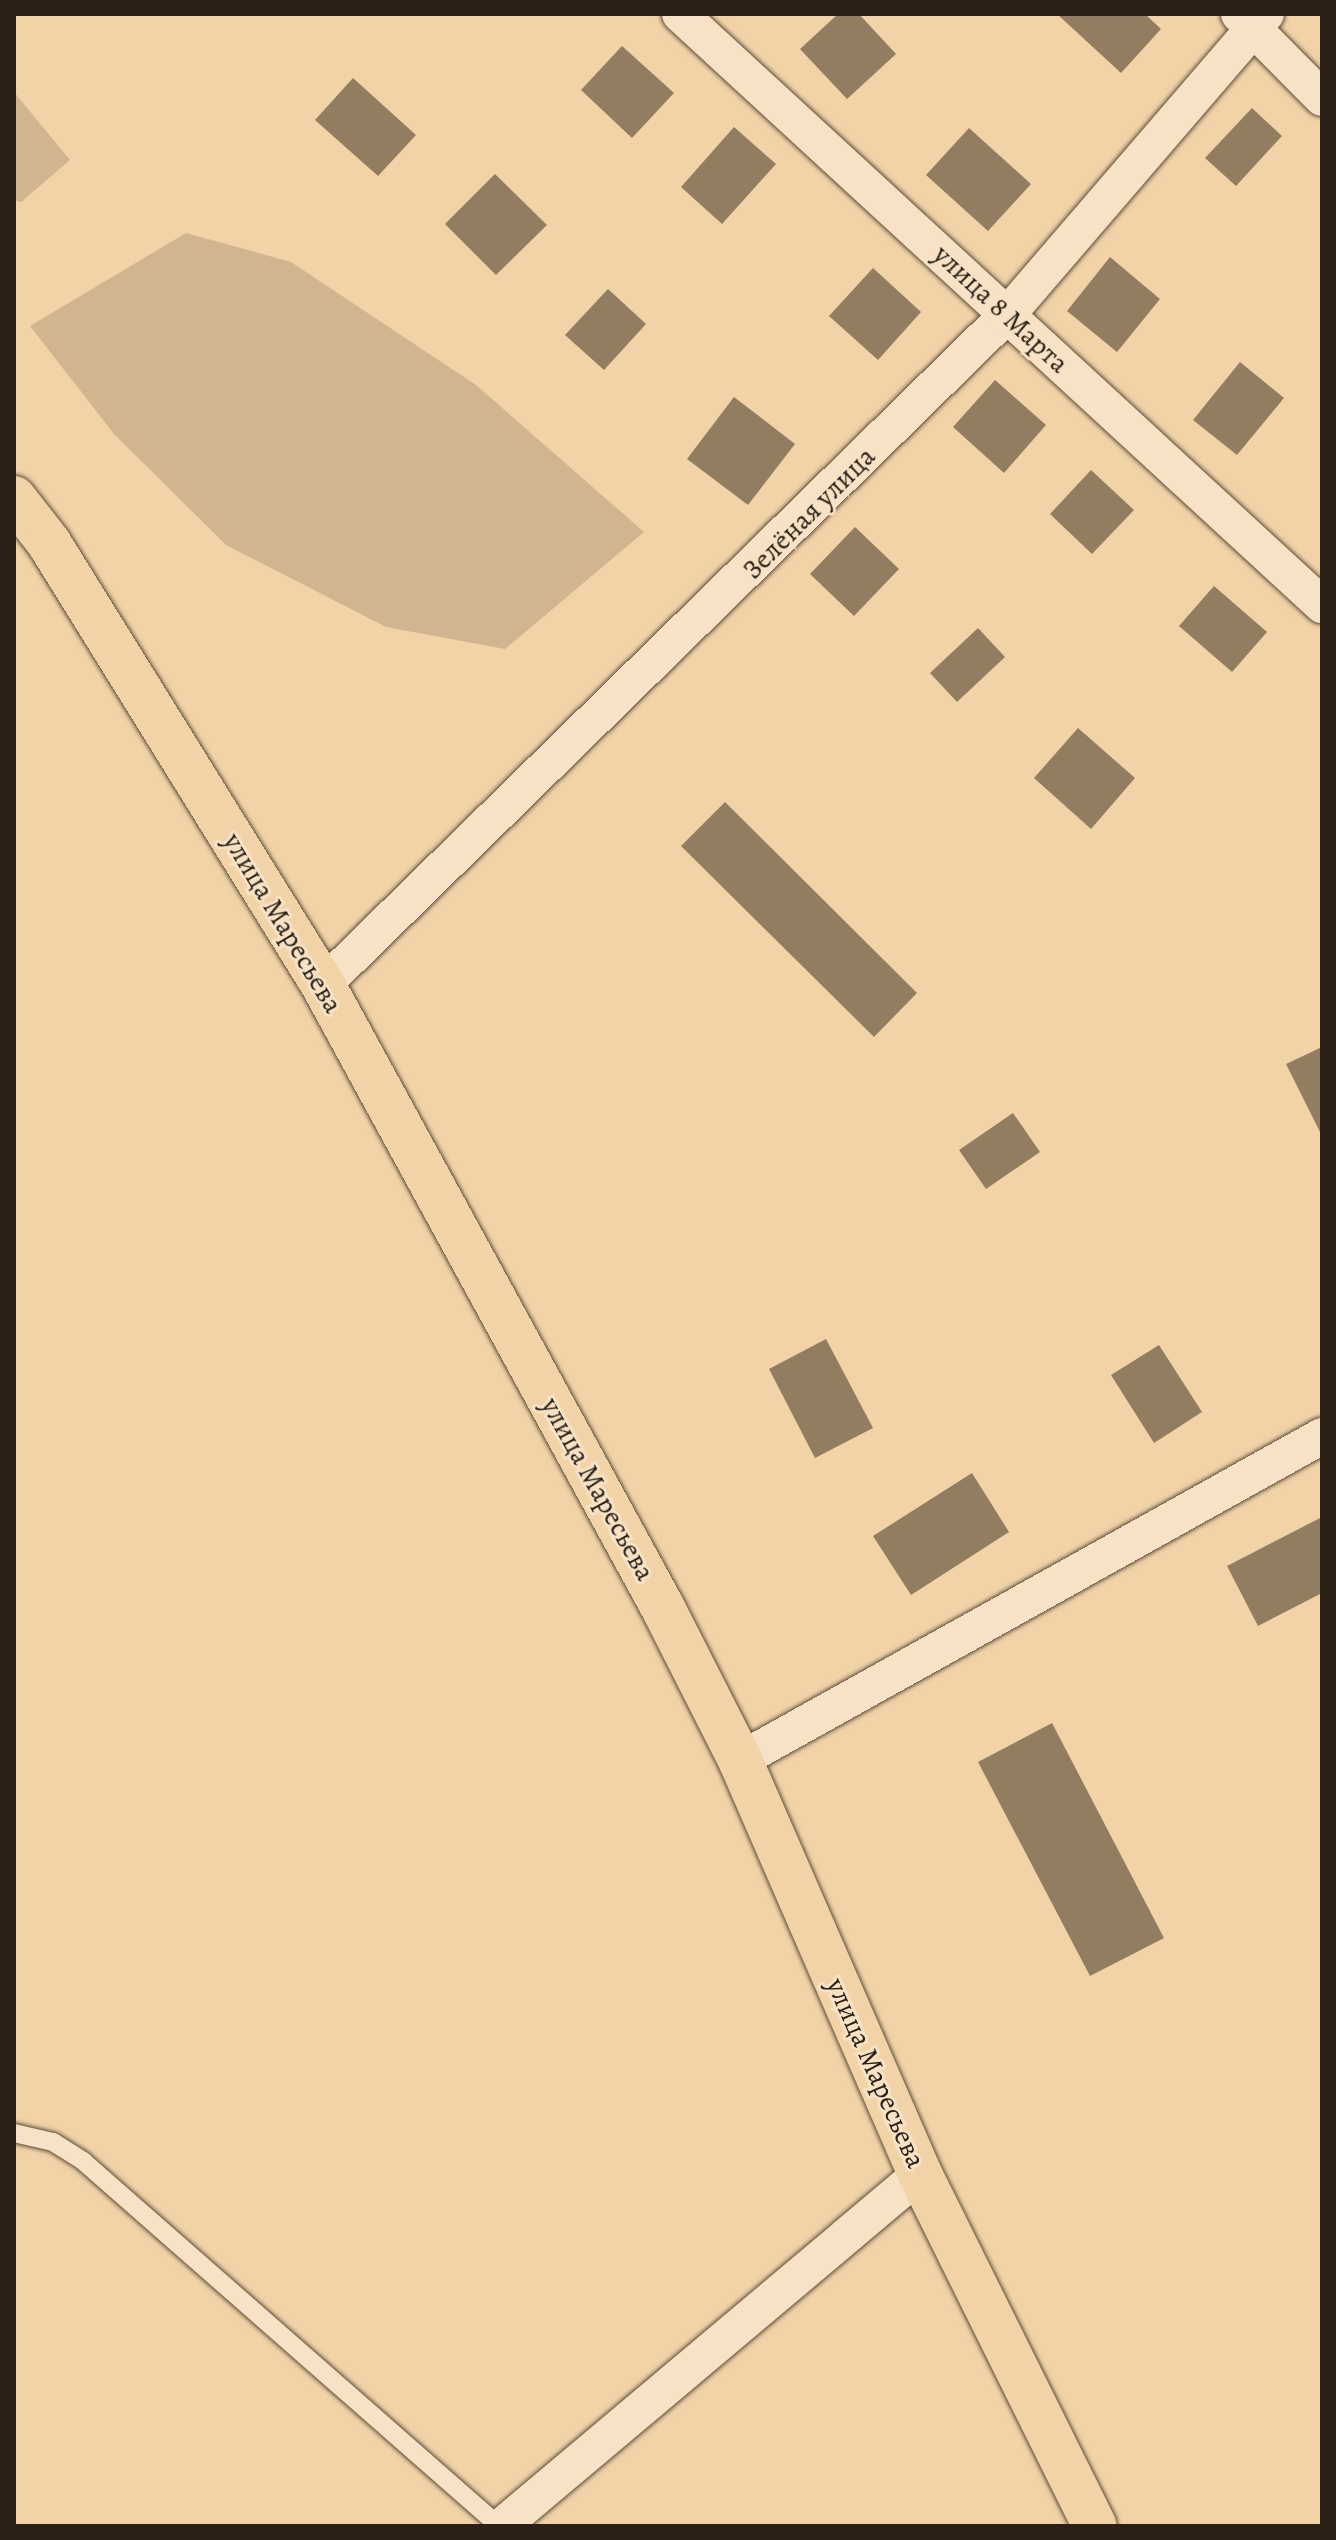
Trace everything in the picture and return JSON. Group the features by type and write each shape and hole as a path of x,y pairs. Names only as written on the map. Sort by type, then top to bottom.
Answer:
{"main road":[{"name":"улица Маресьева","path":"14,498 49,543 323,985 740,1760 920,2174 1095,2526"}],"street":[{"name":"улица 8 Марта","path":"680,14 1322,605"},
{"name":"Зелёная улица","path":"323,985 1007,315 1253,19"},
{"path":"1253,19 1322,98"},
{"path":"740,1760 1322,1436"},
{"path":"500,2526 920,2174"}],"lane":[{"path":"14,2133 53,2142 83,2161 500,2526"}],"shaded area":[{"path":"14,92 70,160 21,202 14,200"},
{"path":"186,233 291,262 476,385 644,532 505,649 386,627 226,545 114,434 30,326"}],"building":[{"path":"838,14 859,14 896,54 847,99 800,49"},
{"path":"1057,14 1145,14 1161,29 1121,73"},
{"path":"622,46 674,93 632,138 581,90"},
{"path":"353,78 416,135 378,176 315,120"},
{"path":"1252,108 1282,136 1236,186 1205,158"},
{"path":"734,127 776,164 722,224 681,187"},
{"path":"969,128 1031,184 988,231 926,175"},
{"path":"495,174 547,225 496,275 445,224"},
{"path":"1110,257 1160,299 1117,352 1067,311"},
{"path":"873,268 921,312 878,360 829,316"},
{"path":"608,289 646,324 604,370 565,335"},
{"path":"1240,362 1284,398 1237,455 1193,420"},
{"path":"995,380 1046,425 1004,473 953,427"},
{"path":"734,397 795,444 748,505 687,459"},
{"path":"1091,470 1134,510 1092,554 1050,514"},
{"path":"855,527 899,569 854,616 810,574"},
{"path":"1214,586 1267,632 1232,672 1179,626"},
{"path":"978,628 1005,657 957,702 930,673"},
{"path":"1078,728 1135,778 1091,829 1034,778"},
{"path":"725,802 917,993 874,1037 681,846"},
{"path":"1322,1047 1322,1136 1286,1064"},
{"path":"1013,1113 1040,1152 986,1189 959,1150"},
{"path":"826,1339 873,1428 815,1458 769,1369"},
{"path":"1159,1345 1202,1412 1154,1443 1111,1375"},
{"path":"972,1473 1009,1532 911,1595 873,1536"},
{"path":"1322,1517 1322,1593 1258,1626 1227,1566"},
{"path":"1052,1723 1164,1938 1090,1976 978,1762"}]}
